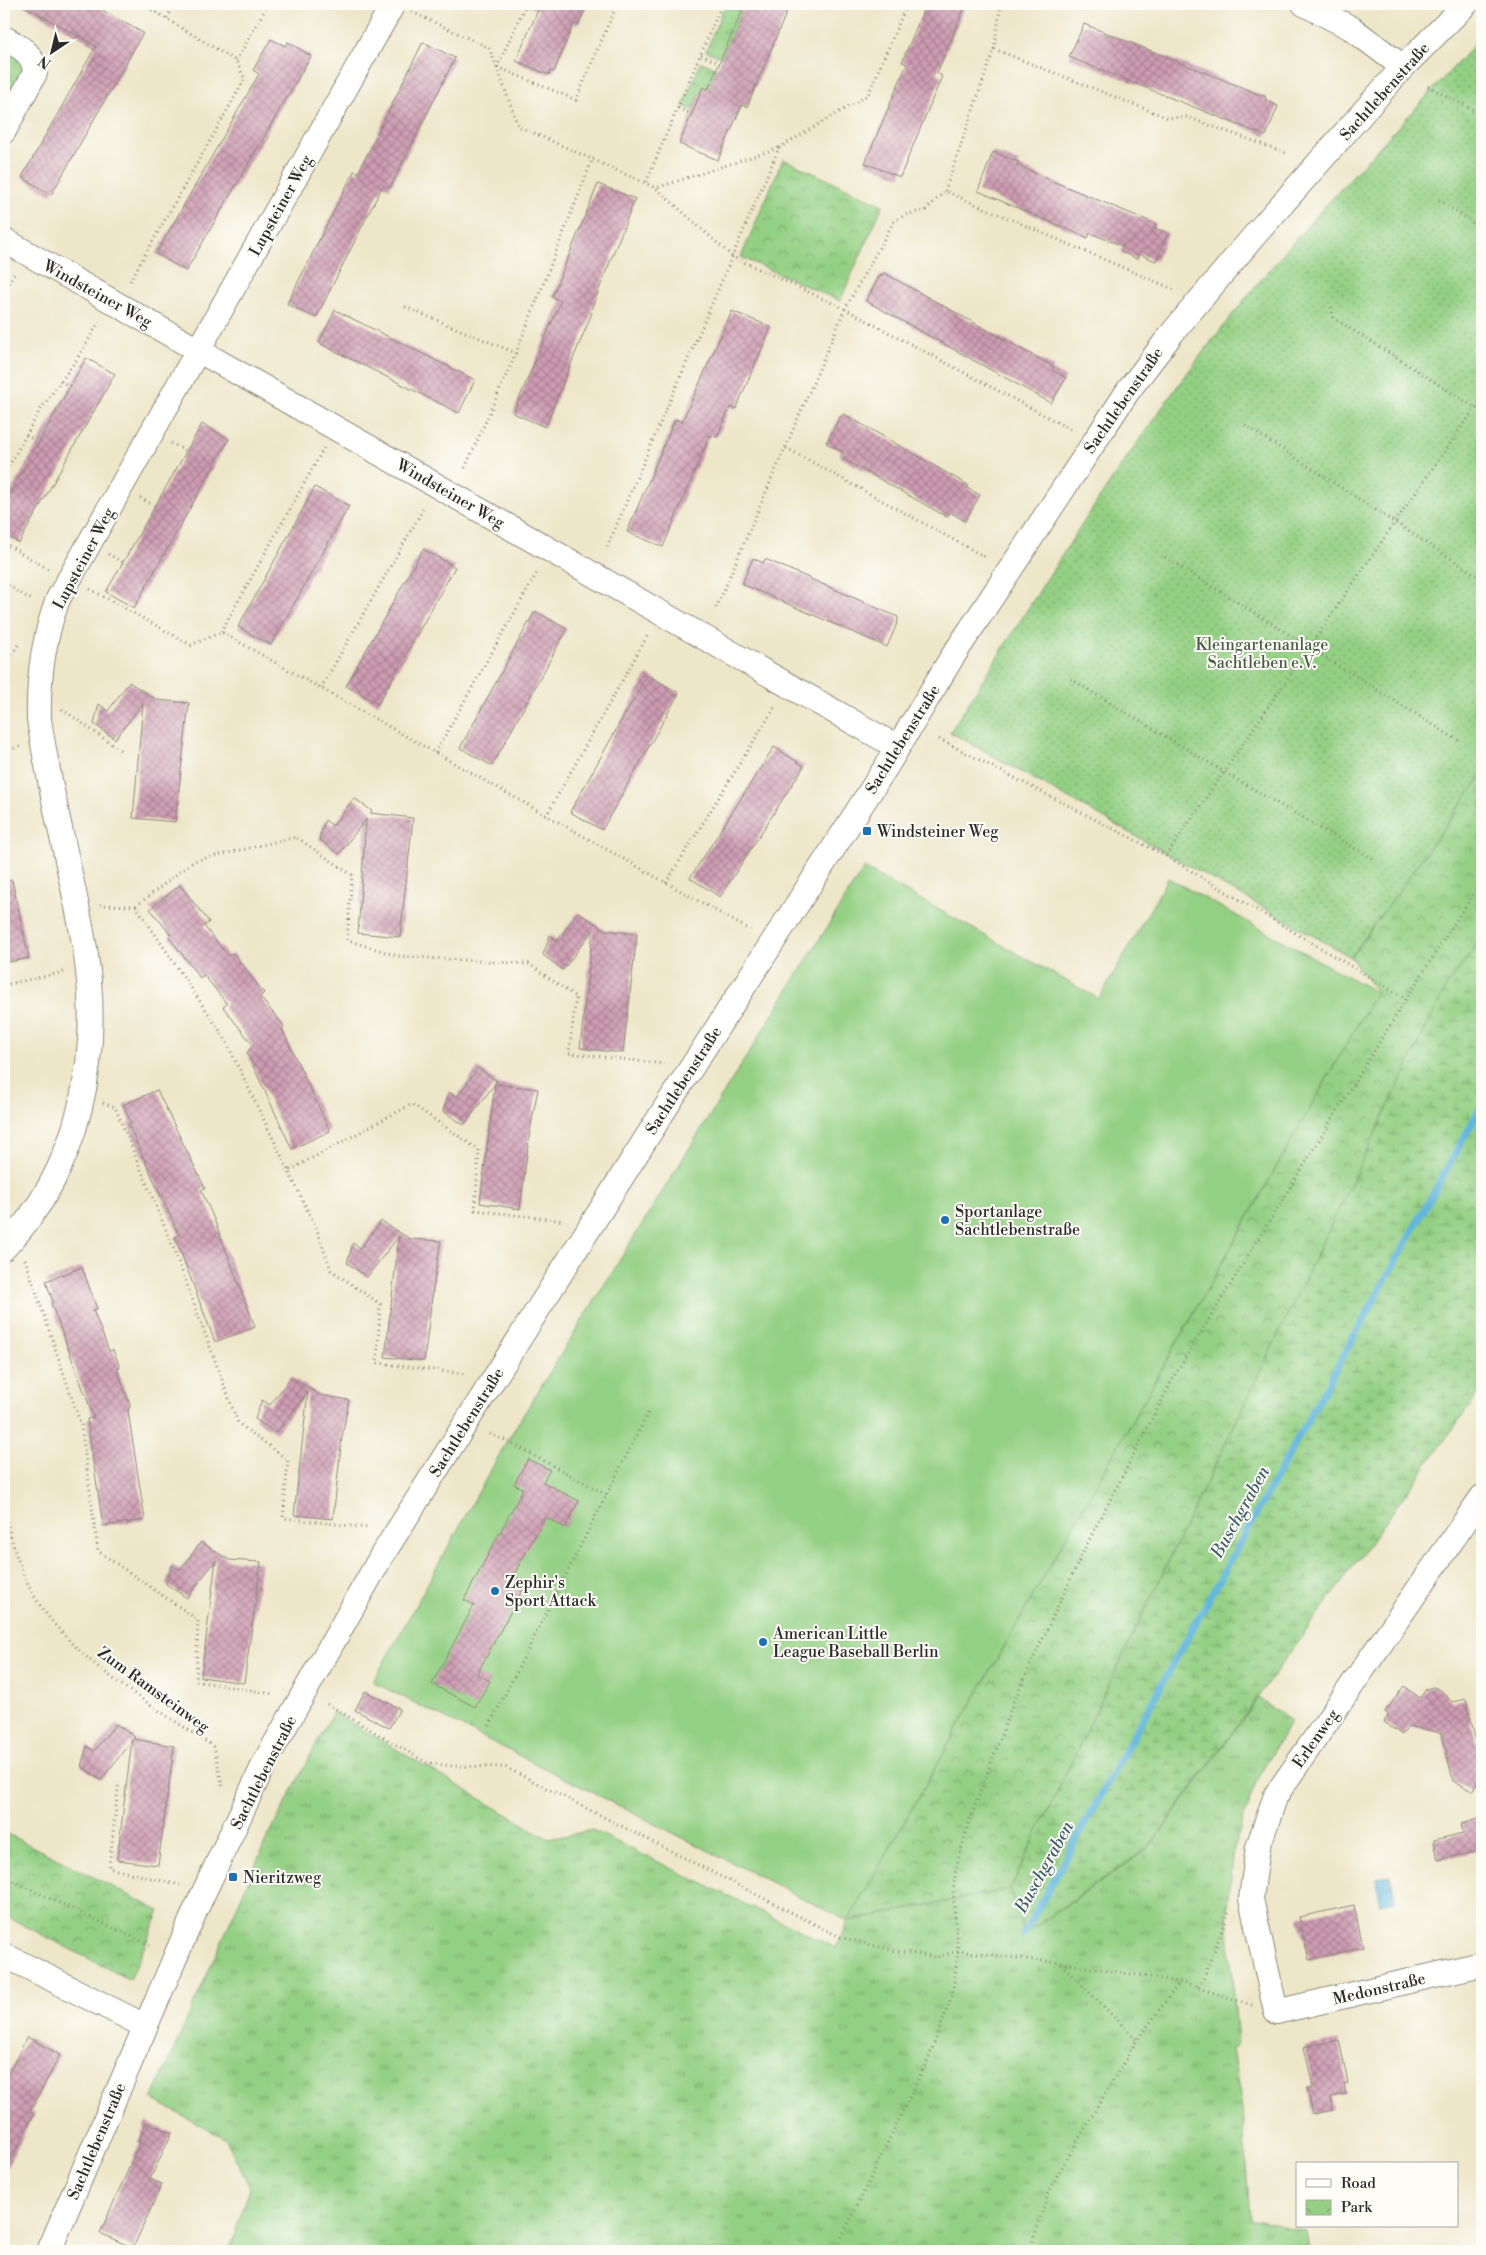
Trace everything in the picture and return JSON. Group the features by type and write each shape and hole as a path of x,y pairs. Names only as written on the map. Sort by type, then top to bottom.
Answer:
{"street":[{"path":"1304,4 1351,28 1403,67"},
{"name":"Sachtlebenstraße","path":"49,2251 200,1900 266,1760 381,1557 897,747 951,659 1128,391 1173,332 1253,237 1403,67 1461,6"},
{"name":"Lupsteiner Weg","path":"14,1252 34,1212 60,1170 75,1129 88,1053 90,1024 85,950 39,719 38,690 44,643 58,599 198,350 402,8"},
{"path":"4,38 26,51 35,64 35,73 4,131"},
{"name":"Windsteiner Weg","path":"4,240 897,747"},
{"name":"Erlenweg","path":"1276,2012 1251,1899 1258,1846 1276,1796 1481,1507"},
{"path":"4,1955 145,2026"},
{"name":"Medonstraße","path":"1276,2012 1482,1964"}],"path":[{"path":"130,281 245,79 236,61 142,4"},
{"path":"167,18 174,4"},
{"path":"236,61 267,6 264,4"},
{"path":"497,67 526,4"},
{"path":"497,67 576,100 617,4"},
{"path":"646,182 722,4"},
{"path":"738,4 744,6"},
{"path":"656,188 779,148 868,95 907,4"},
{"path":"716,608 845,309 894,222 908,214 926,210 946,191 994,49 1001,4"},
{"path":"402,8 489,48 518,126 646,182 656,188 733,258 845,309 1070,430"},
{"path":"994,49 1168,118 1187,117 1286,153"},
{"path":"701,55 720,63"},
{"path":"1428,86 1482,115"},
{"path":"678,108 691,114"},
{"path":"607,548 779,148"},
{"path":"465,468 516,353 593,158"},
{"path":"946,191 1175,290"},
{"path":"1439,200 1482,229"},
{"path":"4,292 14,274"},
{"path":"405,307 516,353"},
{"path":"1331,308 1334,318 1482,412"},
{"path":"4,475 26,435 60,381 83,350 99,322"},
{"path":"60,381 70,386"},
{"path":"1166,856 1482,398"},
{"path":"1245,425 1482,579"},
{"path":"26,435 38,442"},
{"path":"169,442 186,451"},
{"path":"86,587 191,645 221,632 324,448"},
{"path":"786,448 987,558"},
{"path":"138,497 154,506"},
{"path":"321,688 425,506"},
{"path":"4,543 55,573"},
{"path":"106,553 123,562"},
{"path":"1165,557 1459,741"},
{"path":"435,753 539,570"},
{"path":"4,583 40,605"},
{"path":"221,632 750,930"},
{"path":"546,816 650,632"},
{"path":"4,666 26,635"},
{"path":"1071,679 1224,772 1375,860"},
{"path":"55,704 120,750"},
{"path":"666,883 777,704"},
{"path":"939,738 1166,856 1406,999"},
{"path":"4,750 24,746"},
{"path":"93,904 136,906 194,861 296,838 352,876 347,940 398,956 529,964 576,997 569,1053 664,1064"},
{"path":"835,2251 929,2057 952,1996 958,1951 953,1891 956,1868 968,1825 1015,1698 1088,1544 1176,1373 1406,999 1482,880"},
{"path":"136,906 224,1037 290,1170 317,1230 331,1270 380,1304 377,1363 467,1374"},
{"path":"4,985 70,971"},
{"path":"101,1102 115,1108 173,1247 238,1423 288,1460 283,1518 369,1528"},
{"path":"290,1170 412,1104 479,1150 475,1210 564,1221"},
{"path":"14,1252 80,1425 98,1551 198,1620 196,1682 274,1694"},
{"path":"488,1726 650,1411"},
{"path":"490,1434 508,1441 607,1495"},
{"name":"Zum Ramsteinweg","path":"4,1512 28,1584 51,1622 98,1667 214,1747 223,1788"},
{"path":"327,1704 427,1763 452,1766 505,1767 840,1937 937,1957 958,1951 1060,1963 1180,1982 1276,2012"},
{"path":"118,1781 109,1868 180,1885"},
{"path":"4,1877 152,1946"},
{"path":"1196,1986 1202,1982 1230,1910 1251,1899"},
{"path":"1060,1963 1137,2040"},
{"path":"1029,2251 1051,2186 1137,2040 1180,1982"}],"green space":[{"path":"725,5 741,12 722,57 706,51"},
{"name":"Kleingartenanlage Sachtleben e.V.","path":"1482,36 1482,775 1351,957 950,732 1118,470 1191,368 1290,246"},
{"path":"4,46 30,62 4,110"},
{"path":"701,62 717,68 708,89 703,87 693,110 683,106"},
{"path":"783,159 883,205 840,301 741,257"},
{"path":"1482,775 1482,937 1447,985 1010,1889 848,1921 1376,992 1351,957"},
{"name":"Sportanlage Sachtlebenstraße","path":"864,868 1099,999 1168,878 1376,992 848,1921 373,1682 507,1441"},
{"path":"1482,937 1482,1389 1148,1848 1024,1934 1010,1889 1447,984"},
{"path":"1258,1698 1291,1721 1256,1781 1234,1847 1227,1916 1238,2044 1232,2049 1242,2108 1250,2219 1306,2231 1309,2251 229,2251 250,2188 226,2139 152,2099 266,1841 333,1712 549,1839 592,1830 836,1948 848,1921 1010,1889 1024,1934 1149,1848"},
{"path":"4,1832 160,1911 130,1980 4,1915"}],"water":[{"path":"1391,1876 1395,1900 1380,1903 1377,1878"}],"building":[{"path":"21,4 91,4 143,33 51,195 22,177 96,46"},
{"path":"528,4 588,4 578,25 574,23 554,72 550,71 549,75 516,61 538,10 527,6"},
{"path":"745,4 790,4 747,107 742,105 718,160 679,144 703,87 708,89"},
{"path":"926,4 966,4 937,73 942,76 900,177 865,163 907,64 902,62"},
{"path":"1084,24 1266,97 1265,100 1278,106 1266,136 1069,57"},
{"path":"271,39 285,46 288,42 311,56 186,271 156,254 259,74 253,70"},
{"path":"423,42 455,58 390,188 383,185 316,318 287,304 354,171 358,173"},
{"path":"993,152 1019,162 1017,165 1057,183 1156,224 1154,228 1168,233 1156,261 1139,254 1137,259 1121,252 1123,246 1090,233 1088,238 978,191"},
{"path":"598,184 635,199 590,312 592,313 545,427 513,413 561,301 552,297"},
{"path":"884,273 1054,367 1052,370 1066,378 1051,403 866,301 880,275 882,276"},
{"path":"335,310 475,380 459,413 319,343"},
{"path":"732,311 771,327 736,409 730,407 717,437 710,435 663,547 627,532 675,419 682,422"},
{"path":"86,358 115,374 19,543 4,534 4,504"},
{"path":"844,414 968,485 967,488 980,495 965,521 950,512 947,517 840,457 843,452 826,443 840,417"},
{"path":"202,424 229,439 134,608 106,592"},
{"path":"315,487 349,506 271,645 238,627"},
{"path":"423,549 455,567 378,704 346,686"},
{"path":"753,558 763,563 765,559 898,617 887,647 742,584"},
{"path":"535,611 567,629 492,766 460,748"},
{"path":"647,675 679,693 602,830 570,812"},
{"path":"129,682 157,700 189,703 175,822 133,818 143,703 115,739 94,724 99,704 108,711"},
{"path":"774,747 804,766 720,897 690,878"},
{"path":"354,798 372,811 370,813 413,818 400,937 358,933 366,819 339,854 319,839 325,820 333,826"},
{"path":"12,880 29,958 4,963 4,881"},
{"path":"180,885 209,922 204,926 228,956 233,953 264,993 260,997 284,1026 282,1029 330,1131 292,1149 247,1053 253,1045 223,1007 227,1004 204,975 200,978 169,937 171,935 150,909"},
{"path":"578,912 605,930 637,934 623,1053 580,1048 593,930 563,970 543,955 550,935 557,941"},
{"path":"478,1068 497,1081 464,1125 443,1111 449,1092 457,1097"},
{"path":"495,1084 538,1089 530,1130 520,1209 480,1203"},
{"path":"157,1090 205,1188 201,1190 255,1327 215,1342 175,1237 179,1235 128,1124 131,1122 123,1105"},
{"path":"381,1221 410,1239 441,1241 424,1361 385,1357 399,1236 367,1277 347,1263 353,1243 360,1249"},
{"path":"82,1267 97,1309 93,1310 109,1351 113,1350 120,1367 117,1368 130,1405 128,1411 145,1520 103,1526 87,1419 94,1418 51,1303 53,1302 46,1281"},
{"path":"291,1377 320,1395 349,1400 342,1437 333,1519 294,1515 308,1392 276,1433 255,1419 262,1400 270,1405"},
{"name":"Zephir's Sport Attack","path":"528,1459 550,1470 543,1482 579,1501 565,1528 545,1517 513,1576 526,1583 477,1674 490,1681 475,1707 432,1684 474,1605 464,1600 523,1489 514,1484"},
{"path":"201,1542 229,1560 261,1562 244,1683 201,1677 216,1560 187,1598 166,1584 172,1565 180,1570"},
{"path":"1404,1686 1420,1698 1426,1689 1433,1687 1441,1690 1452,1702 1466,1699 1482,1767 1482,1774 1472,1791 1453,1781 1442,1733 1409,1726 1402,1735 1384,1722 1389,1715 1385,1712"},
{"path":"365,1691 400,1709 389,1728 355,1710"},
{"path":"116,1724 135,1737 133,1739 174,1746 158,1865 117,1860 132,1740 101,1780 81,1766 87,1746 94,1751"},
{"path":"1482,1818 1482,1850 1438,1860 1434,1840 1463,1833 1461,1823"},
{"path":"1354,1905 1363,1947 1309,1960 1299,1917"},
{"path":"27,2037 60,2055 30,2112 34,2114 4,2173 4,2083"},
{"path":"1339,2040 1348,2083 1344,2084 1346,2094 1331,2097 1333,2110 1313,2114 1307,2088 1313,2087 1304,2047"},
{"path":"146,2122 172,2133 150,2179 162,2184 133,2248 100,2233 140,2143 138,2142"}],"waterway":[{"name":"Buschgraben","path":"1024,1934 1482,1105"}],"place":[{"name":"Windsteiner Weg","path":"867,831"},
{"name":"Sportanlage Sachtlebenstraße","path":"945,1220"},
{"name":"Zephir's Sport Attack","path":"495,1591"},
{"name":"American Little League Baseball Berlin","path":"763,1642"},
{"name":"Nieritzweg","path":"233,1877"}]}
